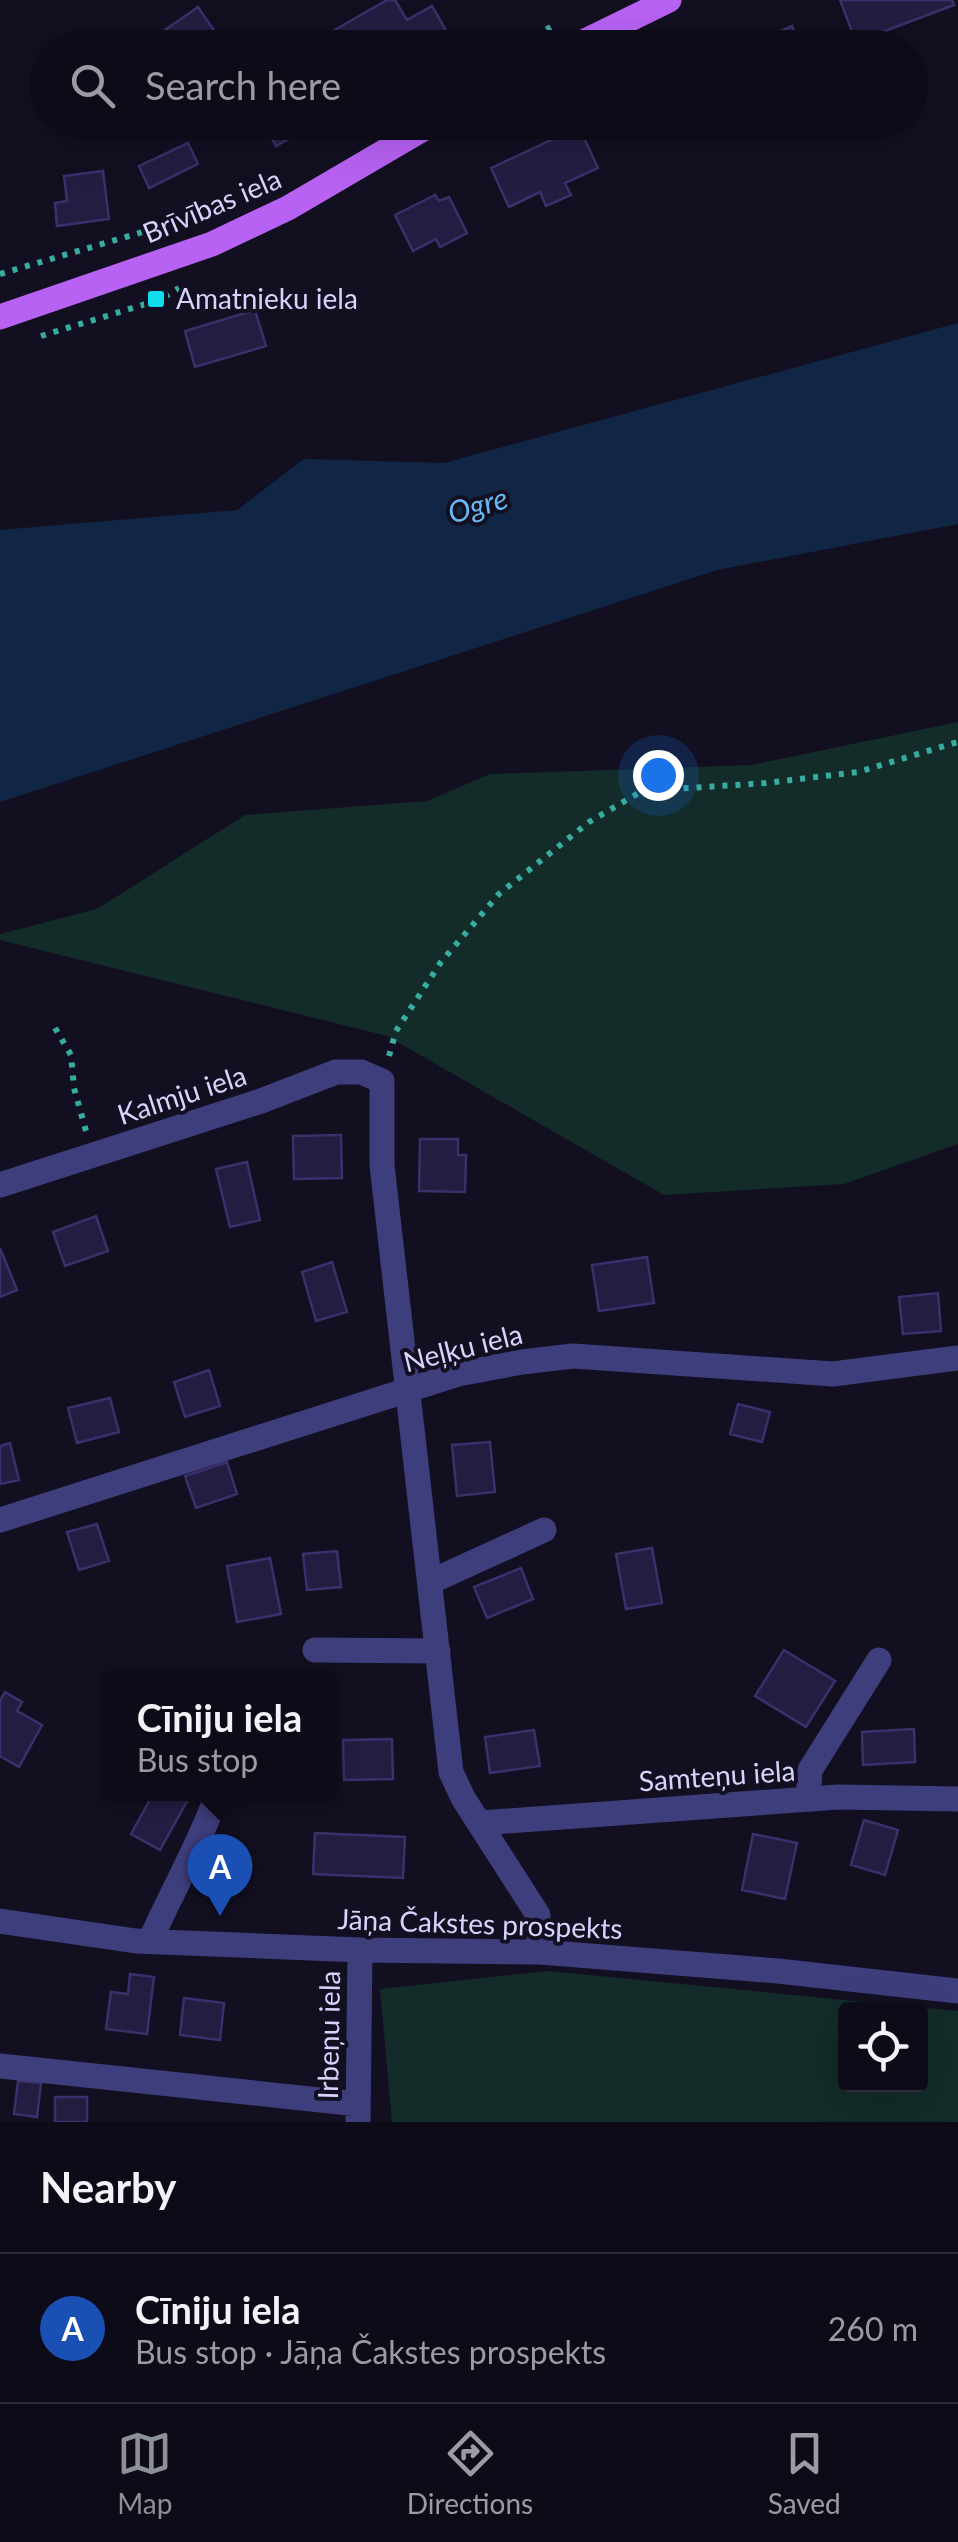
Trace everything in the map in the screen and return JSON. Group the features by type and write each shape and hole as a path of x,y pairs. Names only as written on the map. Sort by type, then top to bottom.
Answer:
{"main road":[{"path":"607,30 668,0"},
{"name":"Brīvības iela","path":"0,317 212,244 288,208 404,140"}],"street":[{"name":"Kalmju iela","path":"0,1185 261,1102 336,1072 361,1072 382,1081"},
{"path":"382,1081 382,1166 451,1772 462,1798 538,1915 540,1952"},
{"name":"Neļķu iela","path":"0,1520 458,1374 522,1362 572,1356 834,1374 958,1358"},
{"path":"430,1582 544,1530"},
{"path":"315,1650 438,1651"},
{"path":"808,1799 810,1770 879,1660"},
{"name":"Samteņu iela","path":"480,1823 808,1799 958,1798"},
{"path":"150,1941 175,1884 192,1860 212,1808"},
{"name":"Jāņa Čakstes prospekts","path":"0,1921 150,1941 360,1950 540,1952 958,1990"},
{"name":"Irbeņu iela","path":"358,2113 360,1950"},
{"path":"0,2066 358,2113"}],"path":[{"path":"0,274 206,214"},
{"path":"382,1081 396,1030 441,962 500,894 590,822 642,792 858,772 958,742"},
{"path":"56,1028 71,1055 88,1157"}],"green space":[{"path":"958,722 958,1144 844,1184 664,1195 387,1036 0,940 0,934 97,909 245,815 427,801 490,774 751,765"},
{"path":"548,1971 866,2002 838,2002 838,2092 928,2092 928,2008 958,2011 958,2122 392,2122 380,1989"}],"water":[{"name":"Ogre","path":"958,323 958,524 717,570 0,802 0,530 237,510 304,459 444,463"}],"building":[{"path":"387,0 395,0 407,20 432,6 446,30 335,30"},
{"path":"840,0 952,0 954,5 888,30 851,30"},
{"path":"198,7 214,30 165,30"},
{"path":"551,140 585,140 598,168 565,183 571,195 546,206 540,192 509,207 491,168"},
{"path":"188,143 198,164 149,188 139,166"},
{"path":"103,171 109,219 57,226 55,203 67,201 64,176"},
{"path":"435,195 439,201 449,197 467,233 440,247 436,239 413,251 395,215"},
{"path":"255,310 266,346 195,367 185,331"},
{"path":"341,1135 342,1178 294,1179 293,1136"},
{"path":"420,1139 458,1139 458,1155 466,1155 465,1192 419,1191"},
{"path":"247,1162 260,1220 230,1227 216,1169"},
{"path":"96,1216 108,1251 65,1266 53,1232"},
{"path":"0,1248 17,1290 0,1297"},
{"path":"647,1257 654,1303 599,1311 592,1265"},
{"path":"332,1262 347,1312 316,1321 302,1272"},
{"path":"938,1293 941,1331 903,1334 899,1297"},
{"path":"209,1370 220,1406 185,1417 174,1382"},
{"path":"110,1398 119,1432 77,1443 68,1408"},
{"path":"738,1404 770,1412 762,1442 730,1434"},
{"path":"490,1442 495,1492 457,1496 452,1445"},
{"path":"10,1443 19,1480 0,1484 0,1446"},
{"path":"227,1462 237,1494 196,1508 185,1476"},
{"path":"97,1524 109,1561 79,1570 67,1532"},
{"path":"652,1548 662,1603 626,1609 616,1554"},
{"path":"337,1551 341,1587 307,1590 303,1554"},
{"path":"270,1558 281,1614 237,1622 227,1566"},
{"path":"521,1568 533,1599 487,1618 474,1587"},
{"path":"784,1650 835,1681 806,1727 755,1696"},
{"path":"5,1692 22,1702 17,1711 42,1725 19,1767 0,1756 0,1701"},
{"path":"914,1729 915,1762 863,1765 862,1732"},
{"path":"534,1730 540,1766 490,1773 485,1737"},
{"path":"392,1739 393,1779 344,1780 343,1740"},
{"path":"149,1801 187,1801 160,1850 131,1834"},
{"path":"864,1820 898,1830 885,1875 851,1865"},
{"path":"315,1833 405,1837 403,1878 313,1874"},
{"path":"753,1834 797,1843 785,1899 742,1890"},
{"path":"130,1974 154,1977 147,2034 106,2029 111,1992 128,1994"},
{"path":"184,1998 224,2003 220,2040 180,2035"},
{"path":"18,2081 41,2083 37,2117 14,2114"},
{"path":"55,2097 87,2097 87,2122 55,2122"}],"place":[{"name":"Amatnieku iela","path":"156,299"},
{"name":"Cīniju iela","path":"220,1916"}]}
